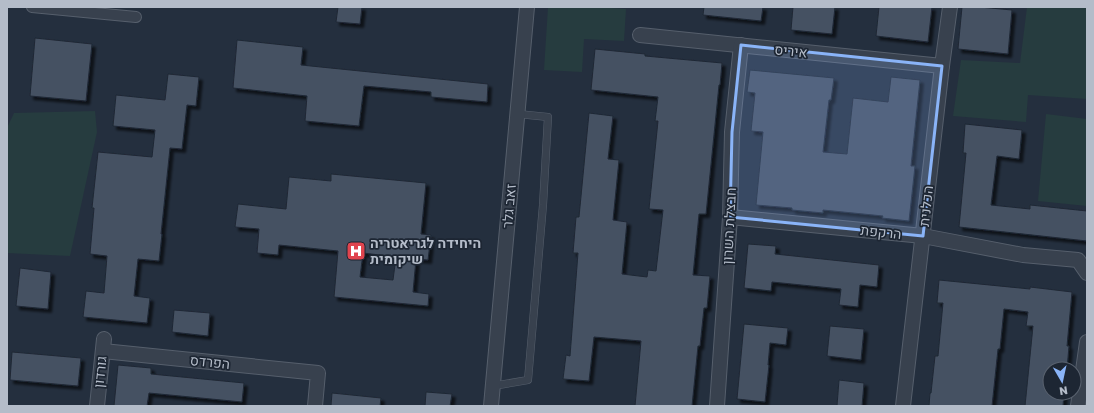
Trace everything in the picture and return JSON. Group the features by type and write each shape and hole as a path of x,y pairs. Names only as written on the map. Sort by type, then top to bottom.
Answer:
{"street":[{"path":"32,7 136,17"},
{"name":"זאב גלר","path":"491,406 527,7"},
{"name":"הכלנית","path":"902,406 950,7"},
{"name":"איריס","path":"640,35 942,66"},
{"name":"חבצלת השרון","path":"717,406 730,217 732,132 741,46"},
{"name":"הרקפת","path":"730,217 922,236 1023,255 1078,260 1087,273"},
{"path":"1078,406 1087,342"},
{"name":"הפרדס","path":"103,345 318,373 314,406"},
{"name":"גורדון","path":"97,406 103,345"}],"lane":[{"path":"493,386 528,380 543,205 548,117 518,114"}],"highlighted area":[{"path":"741,45 942,66 923,236 730,217 732,132"}],"green space":[{"path":"548,7 595,7 626,9 624,41 584,39 582,72 544,70"},
{"path":"1027,7 1087,7 1087,99 1028,95 1026,122 953,116 961,60 1020,63"},
{"path":"95,111 97,132 70,256 7,253 7,128 14,113"},
{"path":"1046,114 1087,119 1087,206 1038,201"}],"building":[{"path":"338,7 362,7 360,24 336,22"},
{"path":"704,7 763,7 761,21 703,15"},
{"path":"793,7 835,7 832,34 791,30"},
{"path":"879,7 932,7 928,42 876,36"},
{"path":"962,7 1012,10 1008,54 958,49"},
{"path":"35,38 92,44 86,101 30,96"},
{"path":"237,40 303,47 301,65 488,84 487,102 431,97 431,92 364,86 359,126 305,121 307,96 233,88"},
{"path":"595,49 645,54 645,56 722,63 706,214 699,214 693,275 710,276 707,308 704,308 700,346 698,346 692,406 635,406 641,341 594,337 589,381 563,379 566,355 570,356 578,253 573,253 576,217 579,217 589,113 613,116 608,159 619,160 613,220 627,222 622,274 647,277 648,270 656,271 663,210 649,209 658,121 655,121 658,97 591,90"},
{"path":"750,70 834,78 831,100 829,100 823,152 847,154 853,98 888,102 891,77 920,80 911,166 915,166 909,221 882,218 883,216 823,210 823,213 792,210 792,208 756,205 763,132 751,131 755,93 747,92"},
{"path":"168,74 199,77 196,106 187,105 182,149 170,148 159,261 138,259 134,296 150,298 147,323 83,317 86,291 104,293 107,256 90,254 94,208 92,208 98,152 152,157 155,130 113,126 116,95 165,100"},
{"path":"965,124 1022,130 1019,159 997,156 991,205 1030,209 1030,205 1087,211 1087,241 959,227 966,153 963,153"},
{"path":"331,174 426,183 421,234 431,235 428,260 416,259 413,292 429,294 428,306 334,297 338,251 279,245 278,255 257,253 259,229 235,227 238,204 286,209 289,177 331,181","holes":["363,253 396,257 393,280 360,277"]},
{"path":"748,244 776,246 775,254 879,265 877,287 860,285 858,307 839,305 841,289 772,282 771,291 744,288"},
{"path":"20,268 51,272 48,309 16,306"},
{"path":"939,280 1030,289 1030,287 1072,292 1067,346 1069,346 1068,361 1042,361 1042,401 1063,401 1063,406 1025,406 1033,326 1026,326 1028,312 1004,309 992,406 929,406 935,356 938,356 943,303 937,303"},
{"path":"174,310 210,313 208,336 172,332"},
{"path":"744,324 788,328 786,345 770,343 765,402 737,399"},
{"path":"830,326 864,329 861,360 827,356"},
{"path":"12,352 81,358 78,386 10,380"},
{"path":"118,365 151,368 151,374 244,383 242,402 149,393 147,406 114,406"},
{"path":"839,380 864,383 862,406 837,406"},
{"path":"426,392 452,394 450,406 425,406"},
{"path":"332,393 381,398 380,406 331,406"}],"place":[{"name":"היחידה לגריאטריה שיקומית","path":"356,251"}]}
